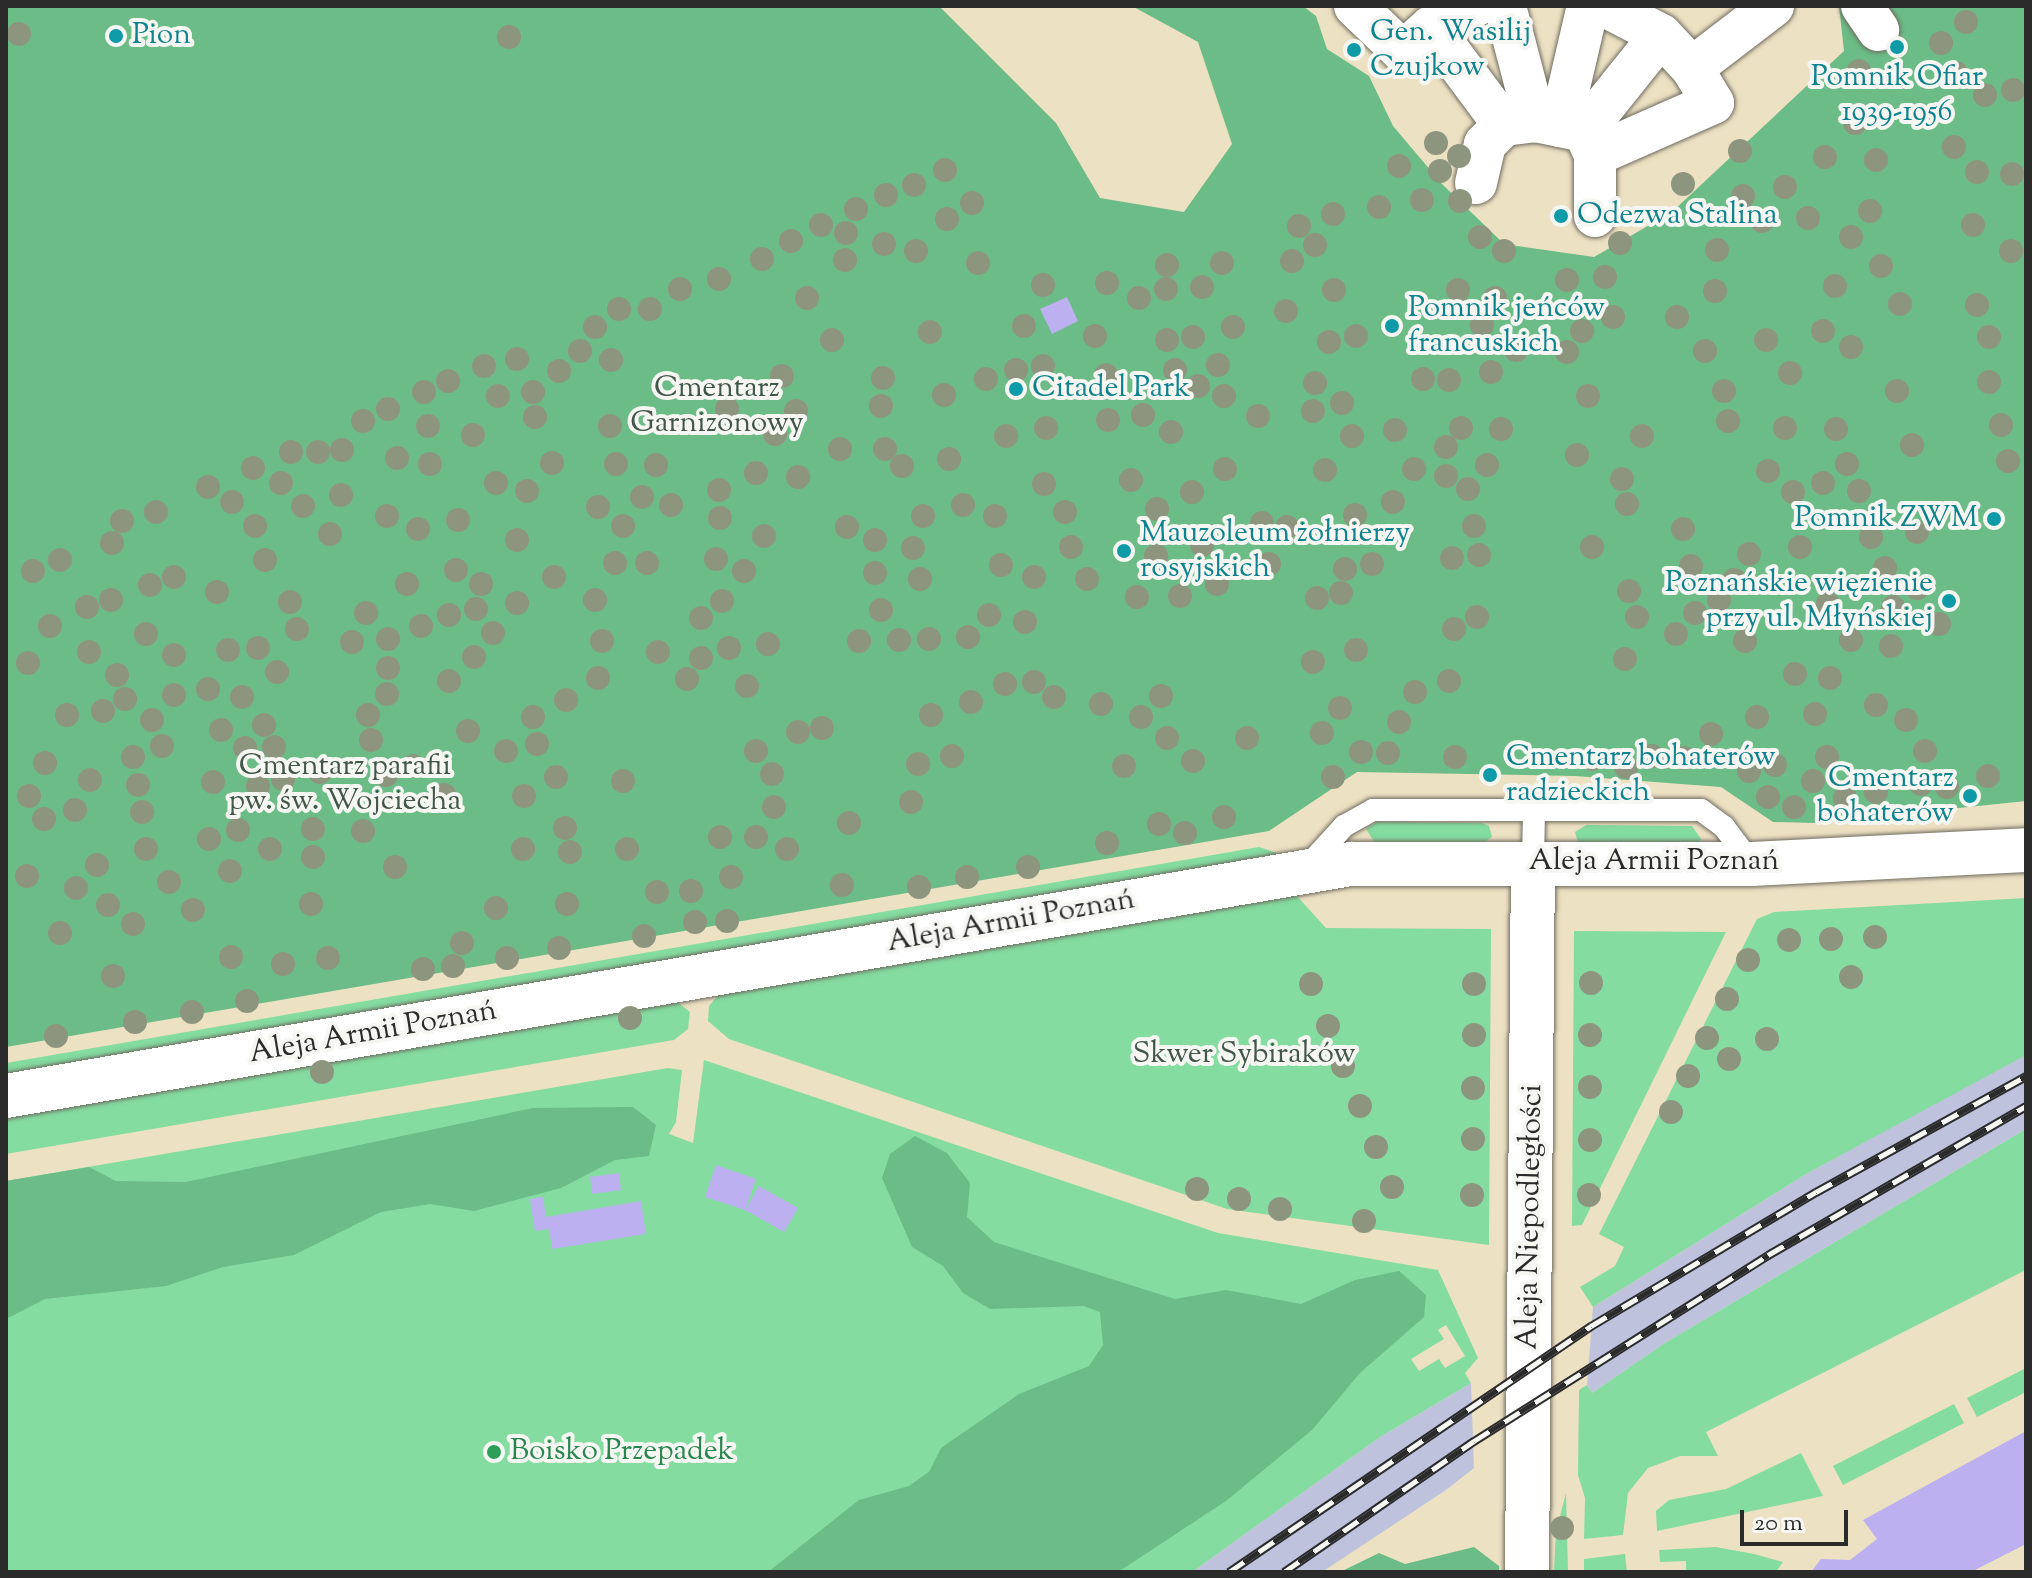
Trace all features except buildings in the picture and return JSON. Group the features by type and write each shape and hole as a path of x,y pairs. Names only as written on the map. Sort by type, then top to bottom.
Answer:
{"street":[{"path":"1355,6 1403,52 1469,11"},
{"path":"1692,68 1773,6"},
{"path":"1476,183 1485,144 1555,132 1713,103 1692,68 1661,35 1612,8 1555,132"},
{"path":"1469,11 1555,132 1595,216"},
{"path":"1469,11 1555,132"},
{"path":"1555,132 1661,35"},
{"name":"Aleja Armii Poznań","path":"6,1096 1304,871 1404,861 1752,864 2026,850"},
{"name":"Aleja Niepodległości","path":"1527,1572 1533,863"}],"lane":[{"path":"1304,871 1344,826 1373,810 1701,810 1724,827 1752,864"},
{"path":"1533,863 1534,811"}],"shaded area":[{"path":"2026,1054 2026,1129 1665,1343 1592,1393 1587,1385 1593,1307 1806,1174"},
{"path":"1471,1383 1474,1468 1446,1490 1322,1572 1192,1572 1380,1437"}],"green space":[{"name":"Citadel Park","path":"6,6 939,6 1056,123 1100,198 1184,212 1232,144 1198,42 1132,6 1303,6 1316,16 1327,49 1369,76 1393,126 1443,185 1504,244 1594,257 1672,212 1844,51 1839,6 2026,6 2026,801 1815,823 1773,822 1721,787 1575,776 1357,772 1269,831 6,1047"},
{"path":"1376,822 1482,823 1489,826 1492,837 1483,843 1375,843 1366,829"},
{"path":"1586,825 1692,826 1701,839 1698,844 1578,843 1575,832"},
{"path":"1259,847 1283,855 6,1077 6,1063"},
{"name":"Skwer Sybiraków","path":"1296,895 1326,928 1491,929 1489,1245 1227,1209 729,1039 708,1021 709,1006 720,993"},
{"path":"2026,898 2026,1055 1806,1174 1593,1307 1580,1287 1615,1266 1624,1247 1599,1234 1757,919 1774,912"},
{"path":"1574,931 1726,932 1582,1225 1572,1226"},
{"path":"676,1001 690,1012 688,1029 674,1040 6,1154 6,1116"},
{"name":"Boisko Przepadek","path":"704,1060 1218,1233 1438,1270 1478,1358 1465,1373 1471,1383 1380,1437 1192,1572 6,1572 6,1181 668,1068 682,1070 676,1122 669,1134 693,1143","holes":["1446,1325 1465,1356 1445,1368 1439,1359 1419,1371 1411,1359 1444,1339 1438,1330"]},
{"path":"633,1107 656,1125 649,1156 615,1160 561,1188 474,1211 430,1204 381,1212 294,1255 223,1267 166,1286 45,1299 6,1319 6,1181 89,1167 116,1181 186,1182 533,1108"},
{"path":"2026,1129 2026,1270 1706,1432 1718,1456 1680,1456 1648,1468 1628,1493 1623,1535 1584,1539 1585,1498 1578,1475 1579,1390 1587,1385 1592,1393 1665,1343"},
{"path":"915,1136 947,1153 970,1183 967,1217 994,1242 1175,1299 1226,1290 1301,1304 1355,1280 1399,1271 1426,1295 1424,1317 1360,1373 1312,1430 1226,1501 1118,1572 768,1572 859,1500 909,1486 929,1472 941,1448 1019,1394 1089,1366 1103,1345 1100,1312 1084,1306 990,1309 963,1293 943,1266 912,1247 882,1178 890,1154"},
{"path":"2026,1368 2026,1392 1977,1417 1967,1398"},
{"path":"1954,1404 1964,1423 1843,1485 1833,1466"},
{"path":"1801,1453 1823,1496 1657,1531 1656,1511 1669,1500 1726,1489"},
{"path":"1566,1493 1568,1572 1554,1572 1556,1532"},
{"path":"1474,1547 1499,1566 1499,1572 1340,1572 1379,1553 1405,1564"},
{"path":"1716,1547 1783,1562 1776,1572 1686,1572 1686,1561 1660,1562 1659,1550"},
{"path":"1625,1554 1627,1572 1584,1572 1584,1559"}],"railway":[{"path":"1229,1572 1591,1326 1816,1192 2026,1076"},
{"path":"1284,1572 1474,1441 1768,1255 2026,1106"}],"place":[{"name":"Pion","path":"116,36"},
{"name":"Pomnik Ofiar 1939-1956","path":"1897,47"},
{"name":"Gen. Wasilij Czujkow","path":"1354,50"},
{"name":"Odezwa Stalina","path":"1561,216"},
{"name":"Pomnik jeńców francuskich","path":"1392,326"},
{"name":"Citadel Park","path":"1016,389"},
{"name":"Pomnik ZWM","path":"1994,519"},
{"name":"Mauzoleum żołnierzy rosyjskich","path":"1124,551"},
{"name":"Poznańskie więzienie przy ul. Młyńskiej","path":"1949,601"},
{"name":"Cmentarz bohaterów radzieckich","path":"1490,775"},
{"name":"Cmentarz bohaterów","path":"1970,796"},
{"name":"Boisko Przepadek","path":"494,1452"}],"park label":[{"name":"Cmentarz Garnizonowy","path":"717,406"},
{"name":"Cmentarz parafii pw. św. Wojciecha","path":"345,784"}]}
